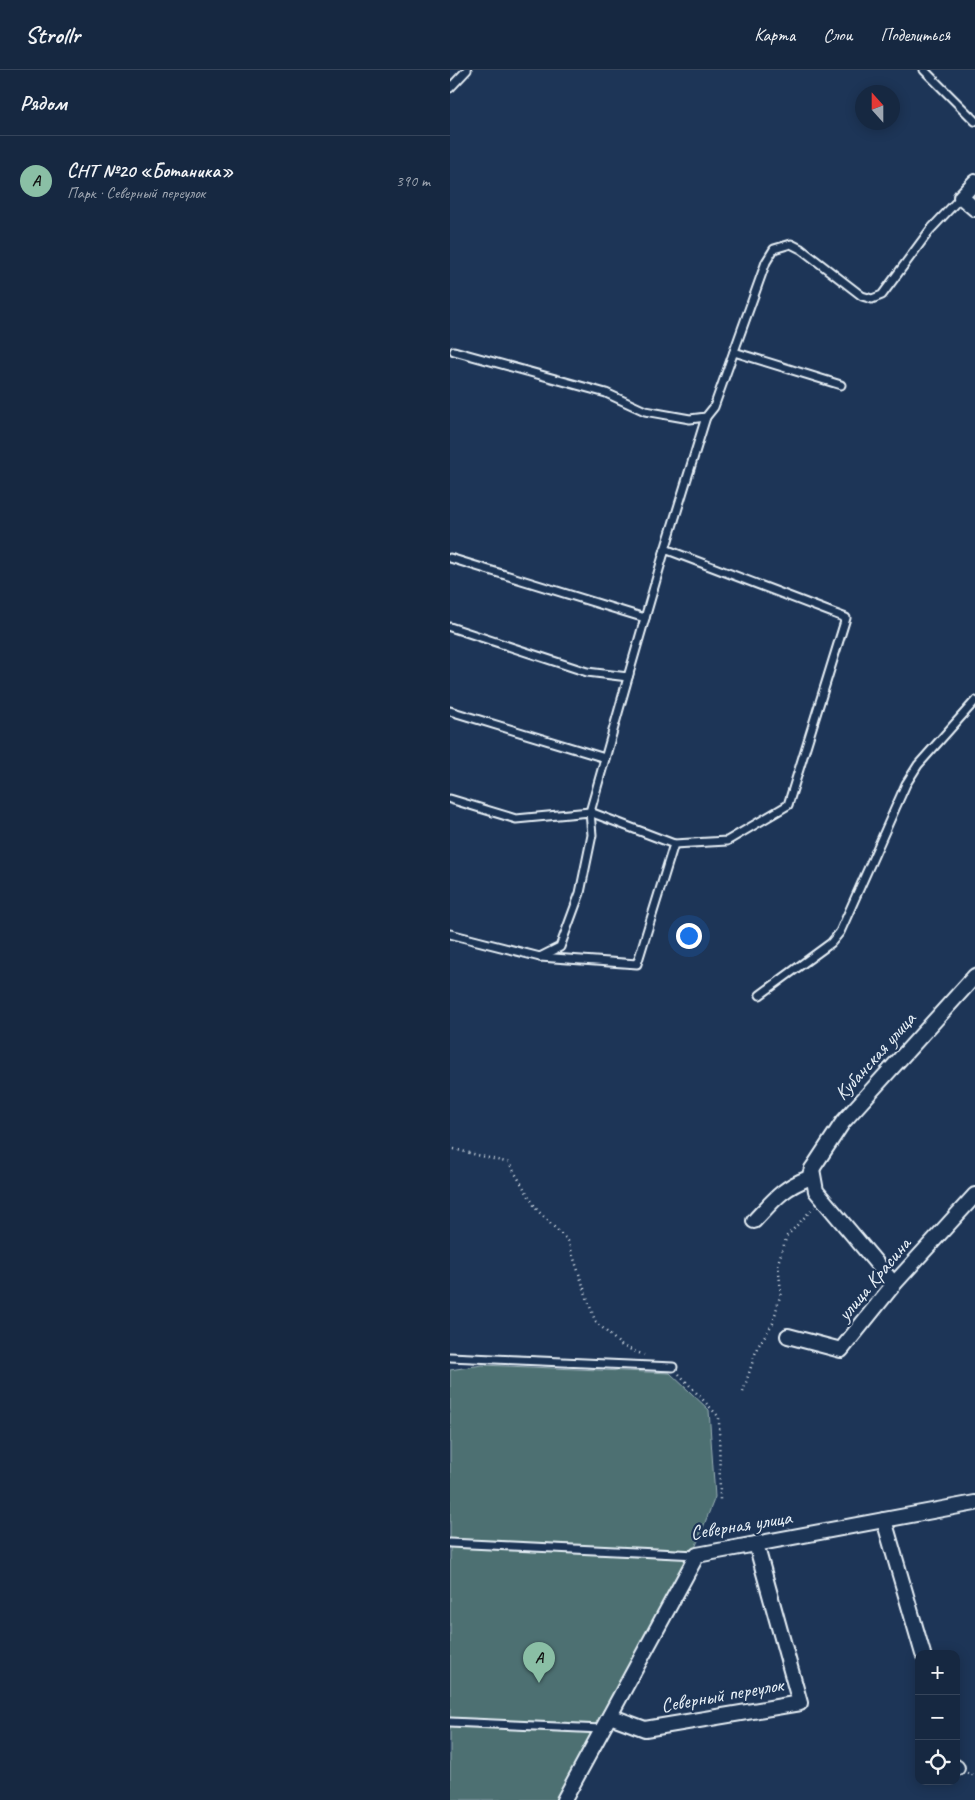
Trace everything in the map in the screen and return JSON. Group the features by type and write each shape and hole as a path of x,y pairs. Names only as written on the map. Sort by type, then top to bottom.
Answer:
{"street":[{"path":"975,182 961,197 975,210"},
{"name":"Кубанская улица","path":"754,1221 778,1194 795,1183 809,1178 812,1169 843,1122 975,976"},
{"path":"812,1169 816,1191 894,1284"},
{"name":"улица Красина","path":"788,1336 841,1350 894,1284 975,1195"},
{"name":"Северная улица","path":"697,1555 975,1503"},
{"path":"884,1520 922,1650"},
{"name":"Северный переулок","path":"610,1716 645,1728 800,1702 756,1544"},
{"path":"564,1800 697,1555"}],"lane":[{"path":"450,88 467,70"},
{"path":"924,70 975,121"},
{"path":"540,957 560,947 580,894 592,834 590,812 645,618 706,417 714,407 766,262 774,249 791,244 801,249 862,296 872,299 882,295 930,230 961,197"},
{"path":"454,351 606,393 645,411 690,419 706,417"},
{"path":"734,352 841,385"},
{"path":"628,677 666,549"},
{"path":"450,800 516,819 590,812 674,844 727,841 788,805 846,618 666,549"},
{"path":"450,558 645,618"},
{"path":"450,628 588,672 628,677"},
{"path":"760,995 831,943 840,932 906,784 918,765 975,701"},
{"path":"450,711 605,758"},
{"path":"450,934 540,957 637,964 674,844"},
{"path":"450,1357 673,1367"},
{"name":"Северная улица","path":"450,1543 697,1555"},
{"path":"450,1722 602,1729"}],"path":[{"path":"450,1146 454,1149 509,1163 537,1210 568,1241 595,1321 622,1346 647,1356"},
{"path":"743,1392 757,1348 773,1323 781,1292 778,1263 787,1236 822,1198"},
{"path":"673,1367 719,1417 720,1500"}],"green space":[{"path":"482,1365 670,1373 709,1410 715,1497 688,1566 568,1800 450,1800 450,1370"}],"place":[{"name":"СНТ №20 «Ботаника»","path":"539,1683"}]}
